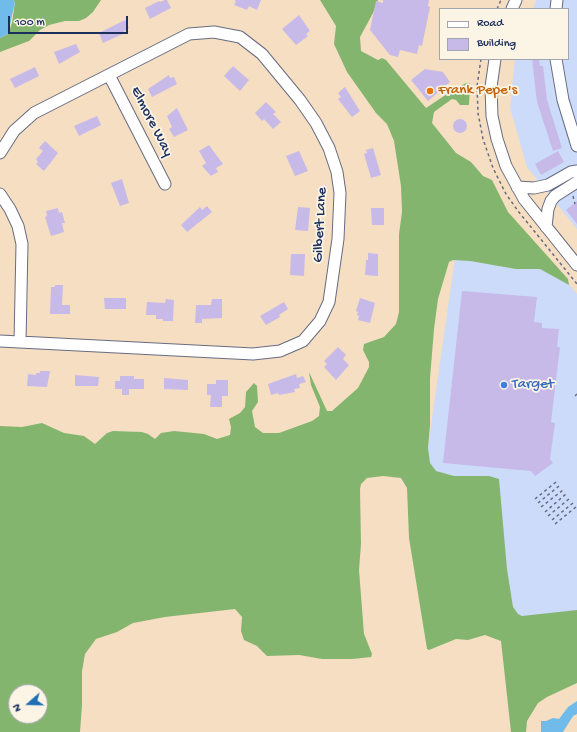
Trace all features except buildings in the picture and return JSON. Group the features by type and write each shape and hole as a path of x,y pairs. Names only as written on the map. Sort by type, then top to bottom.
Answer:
{"street":[{"name":"Gilbert Lane","path":"0,153 14,131 34,113 189,34 214,32 240,37 262,54 316,123 329,148 340,193 338,238 329,302 320,321 303,341 280,351 253,354 0,341"},
{"path":"495,60 491,87 494,126 501,153 517,187 546,227 577,265"},
{"path":"556,60 563,100 577,146"},
{"name":"Elmore Way","path":"109,75 166,184"},
{"path":"517,187 534,188 548,185 571,172 577,171"},
{"path":"546,227 548,209 555,196 577,182"},
{"path":"0,194 10,209 18,226 22,244 20,342"}],"path":[{"path":"575,194 573,196 575,204"},
{"path":"535,499 556,482"},
{"path":"538,503 559,486"},
{"path":"541,508 563,490"},
{"path":"545,512 566,494"},
{"path":"548,516 570,499"},
{"path":"552,520 573,503"},
{"path":"555,524 576,507"}],"shaded area":[{"path":"536,0 577,0 577,229 527,167 510,108 515,60 569,60 569,8 533,8"},
{"path":"543,252 577,294 577,611 512,620 424,474 455,258"}],"green space":[{"path":"13,0 101,0 93,12 86,18 79,21 65,21 49,25 40,30 29,41 0,52 0,38 8,34 12,23 15,2"},
{"path":"320,0 378,0 360,37 361,51 378,60 382,58 386,60 426,108 453,90 466,83 470,83 469,105 460,105 456,100 452,99 434,112 432,123 456,153 471,162 483,176 492,180 508,212 568,279 569,285 540,269 516,269 470,261 453,260 449,262 438,299 434,329 430,378 430,425 428,448 430,463 436,471 454,476 489,476 499,479 507,569 513,607 518,614 522,616 577,610 577,683 547,697 538,703 527,721 526,732 511,732 501,641 485,635 468,640 456,639 429,650 427,649 409,538 407,488 401,478 383,476 367,478 361,484 360,489 361,544 359,570 364,634 372,654 371,657 353,659 322,659 299,655 267,656 257,646 244,640 241,631 242,617 235,609 165,617 133,623 117,632 96,639 85,654 82,671 80,732 0,732 0,426 22,427 42,423 64,433 84,436 95,444 107,433 113,431 142,432 155,439 161,433 174,431 204,434 217,439 230,435 231,427 229,419 240,413 245,407 246,392 254,383 257,386 258,402 252,411 255,427 263,433 279,433 312,421 319,416 320,407 311,385 309,372 327,411 332,411 358,388 369,367 369,362 363,350 364,344 384,337 396,324 399,312 399,234 402,212 401,186 394,141 387,124 376,113 347,72 334,44 336,26"}],"water":[{"path":"0,0 13,0 15,2 8,34 0,38"},
{"path":"577,701 577,714 573,716 563,732 541,732 541,721 546,721 553,718 559,719 568,707"}],"place":[{"name":"Frank Pepe's","path":"430,91"},
{"name":"Target","path":"504,385"}]}
